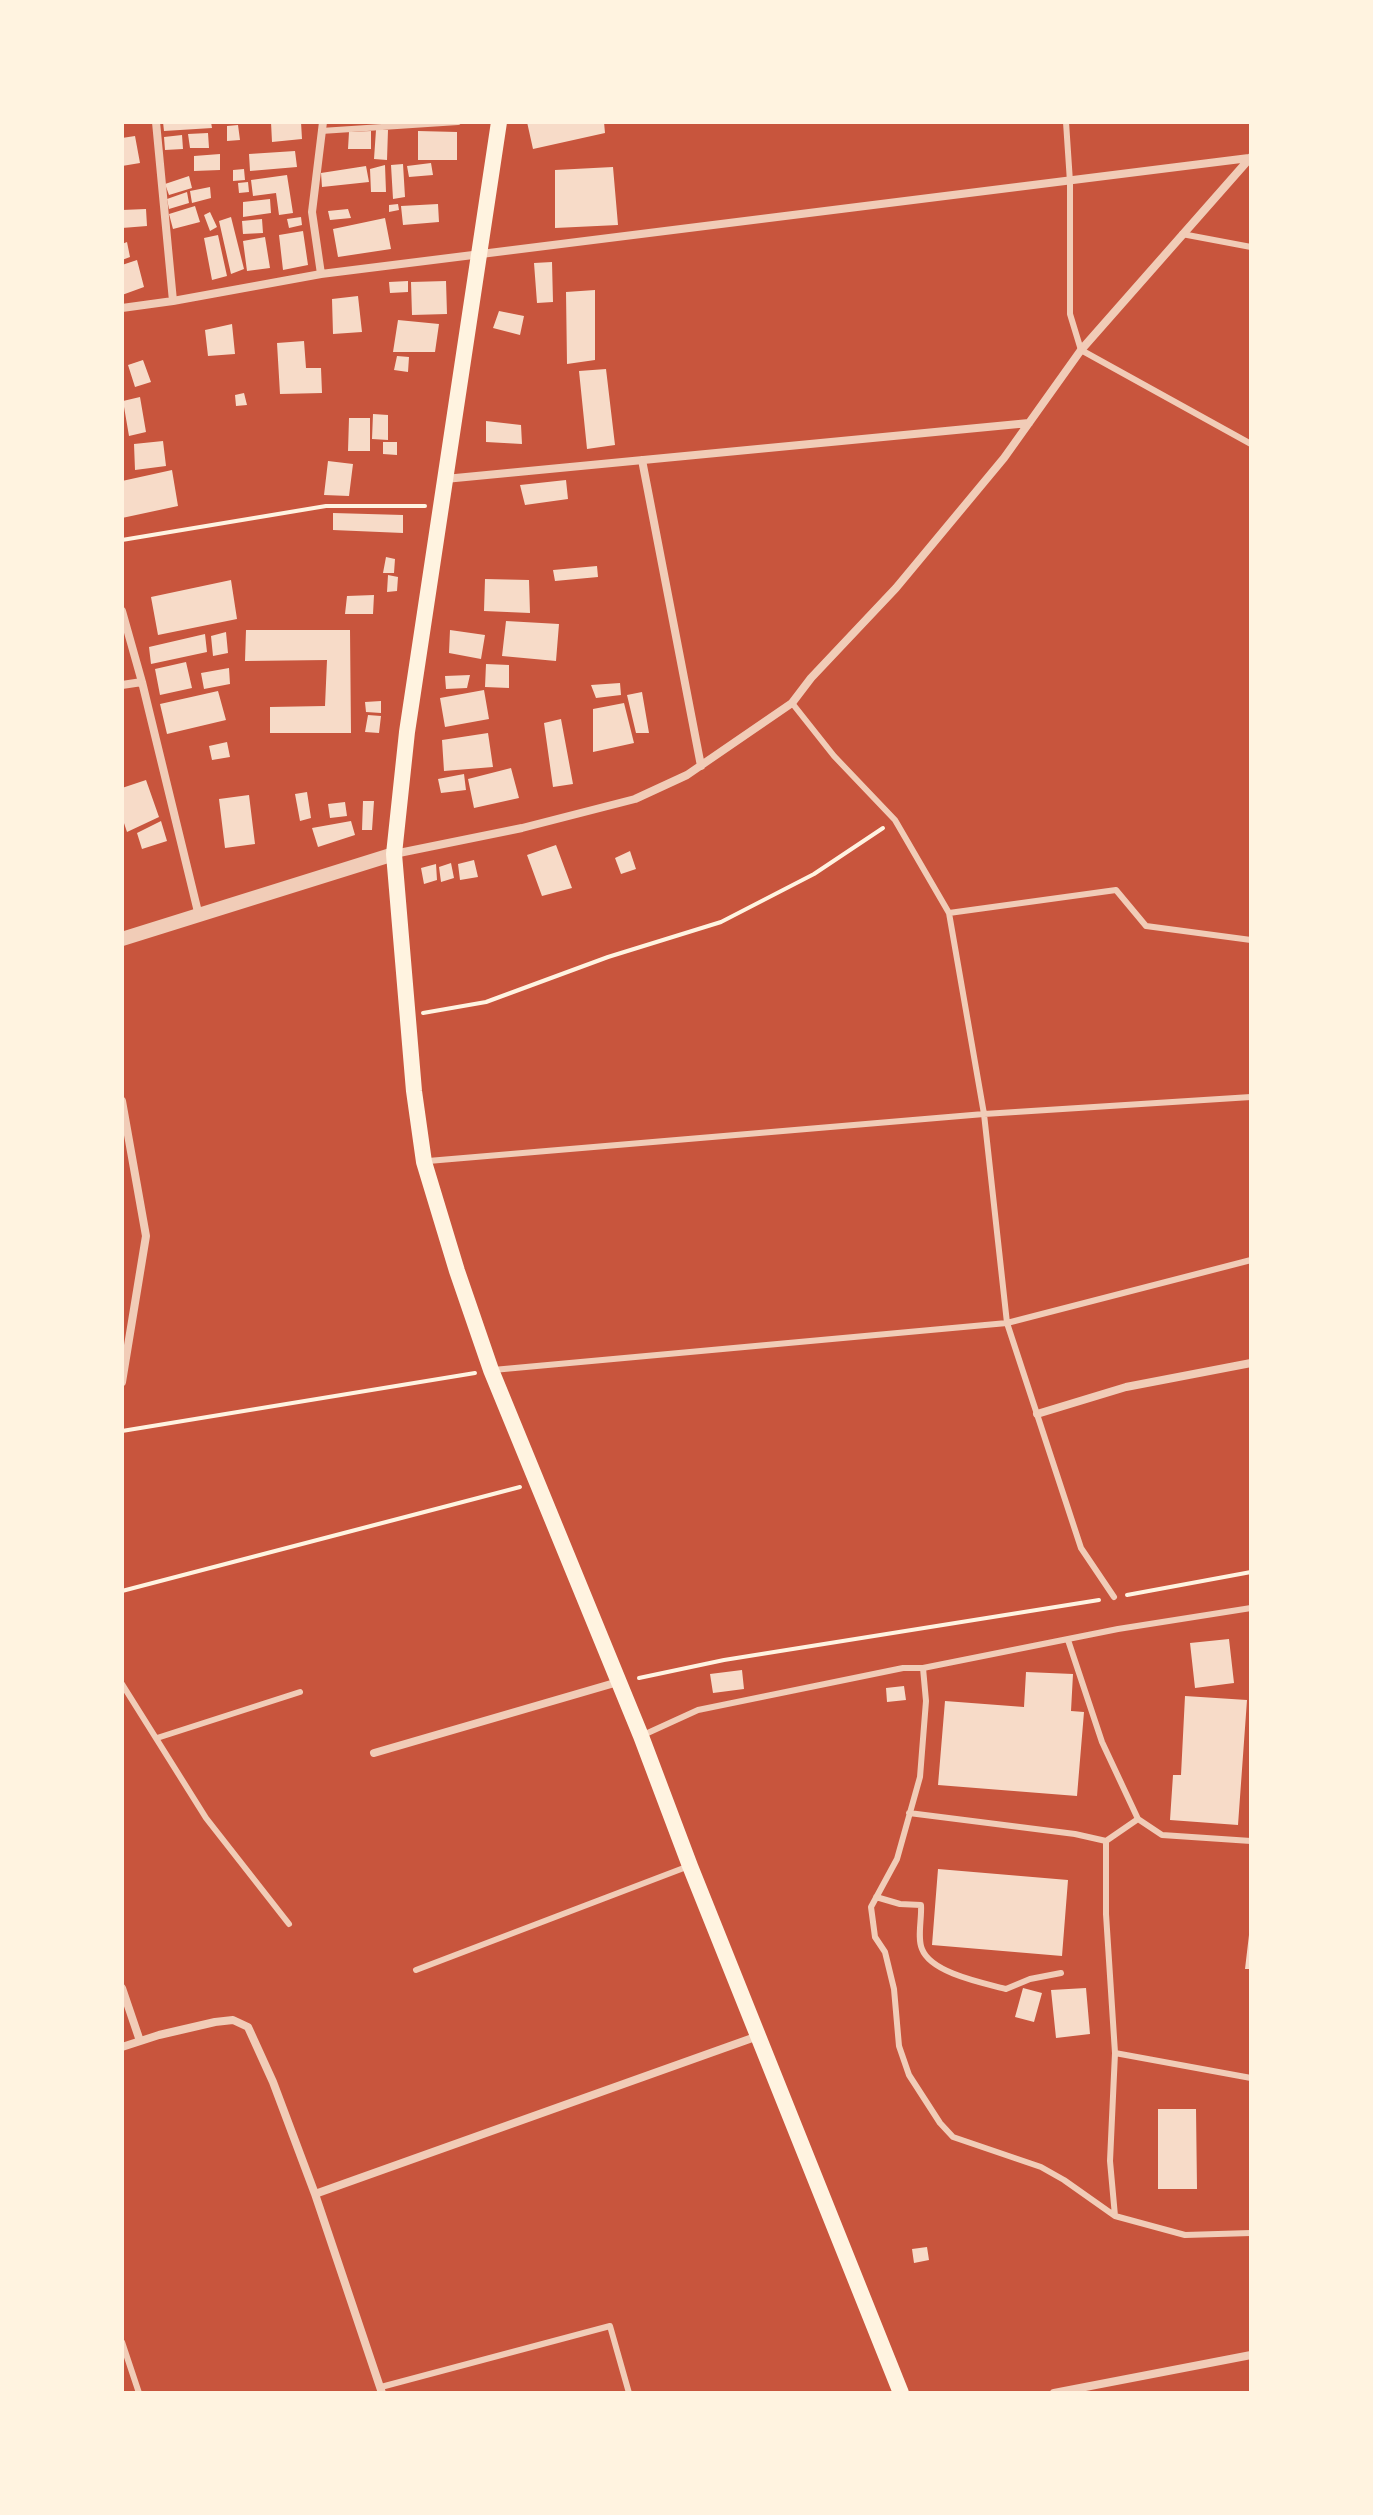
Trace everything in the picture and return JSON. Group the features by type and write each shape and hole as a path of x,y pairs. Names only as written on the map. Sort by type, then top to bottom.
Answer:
{"main road":[{"path":"499,122 498,145 477,255 407,732 394,854 406,1017 424,1162 491,1370 641,1736 901,2393"}],"street":[{"path":"156,122 173,301"},
{"path":"321,274 312,212 322,126"},
{"path":"122,308 321,274 1250,158"},
{"path":"122,939 394,854 522,828 635,799 687,775 792,703 896,588 1004,458 1081,350 1250,158"},
{"path":"445,479 1029,423"},
{"path":"642,460 701,766"},
{"path":"122,611 200,917"},
{"path":"122,685 142,682"},
{"path":"122,1101 146,1236 122,1382"},
{"path":"1037,1414 1126,1387 1251,1363"},
{"path":"374,1753 618,1682"},
{"path":"122,1988 140,2041"},
{"path":"122,2047 224,2021 233,2020 248,2027 273,2082 315,2194 381,2390"},
{"path":"315,2194 758,2036"},
{"path":"1054,2393 1251,2355"}],"lane":[{"path":"322,126 458,122"},
{"path":"1066,122 1070,182 1070,314 1081,350 1251,444"},
{"path":"1182,234 1251,247"},
{"path":"792,703 834,756 895,820 949,913 984,1114 1007,1323 1081,1548 1114,1597"},
{"path":"949,913 1116,890 1146,926 1251,940"},
{"path":"424,1162 984,1114 1251,1097"},
{"path":"491,1370 1007,1323 1251,1260"},
{"path":"641,1736 698,1710 903,1668 923,1668 1251,1608"},
{"path":"1068,1640 1102,1742 1138,1819 1162,1835 1251,1841"},
{"path":"923,1668 925,1741 920,1777 897,1859 871,1907 873,1929 885,1952 894,1989 899,2046 909,2075 940,2123 953,2137 1041,2167 1115,2216 1185,2235 1251,2233"},
{"path":"122,1684 206,1818 289,1924"},
{"path":"157,1738 300,1692"},
{"path":"909,1813 1075,1834 1106,1841 1138,1819"},
{"path":"1106,1841 1106,1914 1115,2053 1110,2161 1115,2216"},
{"path":"416,1970 690,1866"},
{"path":"876,1897 900,1904 921,1905 921,1948 932,1964 1006,1989 1030,1979 1061,1973"},
{"path":"1115,2053 1251,2078"},
{"path":"381,2390 610,2326 629,2393"},
{"path":"122,2342 139,2393"}],"path":[{"path":"122,540 326,506 441,505"},
{"path":"406,1017 486,1002 608,957 721,922 814,874 895,820"},
{"path":"122,1431 491,1370"},
{"path":"122,1591 537,1482"},
{"path":"618,1682 724,1660 1251,1572"}],"building":[{"path":"163,122 211,122 212,128 164,131"},
{"path":"271,122 301,122 302,139 272,142"},
{"path":"527,122 604,122 605,133 533,149"},
{"path":"238,125 240,140 227,141 227,126"},
{"path":"376,130 388,130 387,160 374,159"},
{"path":"371,131 371,149 348,149 349,132"},
{"path":"418,131 457,132 457,160 418,160"},
{"path":"208,133 209,148 190,148 188,134"},
{"path":"182,135 183,149 165,150 164,137"},
{"path":"135,136 140,163 122,166 122,138"},
{"path":"295,151 297,167 250,171 249,154"},
{"path":"220,154 220,170 194,171 194,156"},
{"path":"431,163 433,175 409,177 407,166"},
{"path":"403,164 405,197 393,199 391,165"},
{"path":"385,165 386,192 371,192 370,169"},
{"path":"366,166 369,182 322,187 321,173"},
{"path":"613,167 618,225 555,228 555,170"},
{"path":"244,169 245,180 233,181 233,170"},
{"path":"287,175 293,213 279,215 276,193 253,196 251,180"},
{"path":"189,176 192,188 169,195 165,184"},
{"path":"248,182 249,192 239,193 238,183"},
{"path":"210,187 211,198 192,203 190,191"},
{"path":"187,192 189,203 169,209 167,199"},
{"path":"270,199 271,213 243,217 243,202"},
{"path":"398,204 399,210 389,212 389,205"},
{"path":"438,204 439,222 403,225 401,206"},
{"path":"195,206 200,222 173,229 169,214"},
{"path":"146,209 147,226 122,228 122,210"},
{"path":"348,209 351,218 330,220 328,211"},
{"path":"210,212 217,227 210,231 204,215"},
{"path":"231,217 244,269 231,274 219,221"},
{"path":"301,217 302,225 289,228 287,219"},
{"path":"385,218 391,249 338,257 333,229"},
{"path":"262,219 263,233 243,234 242,221"},
{"path":"303,231 308,265 283,270 279,235"},
{"path":"218,235 227,276 212,280 204,238"},
{"path":"265,237 270,268 247,271 243,241"},
{"path":"127,242 130,257 122,260 122,244"},
{"path":"137,260 144,287 122,295 122,265"},
{"path":"552,262 553,302 537,303 534,263"},
{"path":"408,281 408,292 390,293 389,282"},
{"path":"446,281 447,314 412,315 411,282"},
{"path":"595,290 595,360 567,364 566,292"},
{"path":"358,296 362,332 333,334 332,299"},
{"path":"499,311 524,316 520,335 493,328"},
{"path":"398,320 439,324 435,352 393,352"},
{"path":"232,324 235,354 208,356 205,330"},
{"path":"304,341 306,368 321,368 322,393 280,394 277,343"},
{"path":"397,356 409,357 408,372 394,370"},
{"path":"143,360 151,382 135,387 128,365"},
{"path":"606,369 615,445 587,449 579,371"},
{"path":"244,393 247,405 236,406 235,395"},
{"path":"140,397 146,432 129,436 123,401"},
{"path":"373,414 388,415 388,440 372,439"},
{"path":"349,418 370,418 370,451 348,451"},
{"path":"486,421 521,425 522,444 486,442"},
{"path":"163,441 166,466 135,470 134,444"},
{"path":"383,442 397,442 397,455 383,454"},
{"path":"328,461 353,464 349,496 324,495"},
{"path":"172,470 178,506 122,518 122,481"},
{"path":"566,480 568,499 525,505 520,485"},
{"path":"333,513 403,515 403,533 333,530"},
{"path":"386,557 395,559 394,573 383,573"},
{"path":"597,566 598,577 555,581 553,570"},
{"path":"388,575 398,577 397,591 387,592"},
{"path":"485,579 529,580 530,613 484,611"},
{"path":"231,580 237,619 158,635 151,597"},
{"path":"374,595 373,614 345,614 347,596"},
{"path":"506,621 559,624 556,661 502,656"},
{"path":"246,630 350,630 351,733 270,733 270,707 325,706 327,660 245,661"},
{"path":"450,630 485,635 481,659 449,653"},
{"path":"226,632 228,653 213,656 211,636"},
{"path":"205,634 207,652 151,664 149,647"},
{"path":"186,662 192,688 160,695 155,669"},
{"path":"486,664 509,665 509,688 485,687"},
{"path":"229,668 230,684 204,689 201,673"},
{"path":"470,675 467,688 446,689 445,676"},
{"path":"620,683 621,695 596,698 591,685"},
{"path":"484,690 489,719 445,727 440,698"},
{"path":"218,691 226,720 167,734 160,704"},
{"path":"642,692 649,733 636,733 627,695"},
{"path":"381,701 381,713 366,712 365,702"},
{"path":"624,703 634,743 593,752 593,709"},
{"path":"368,715 381,716 379,733 365,732"},
{"path":"561,719 573,784 553,787 544,723"},
{"path":"488,733 493,767 444,771 442,740"},
{"path":"227,742 230,757 212,760 209,746"},
{"path":"511,768 519,798 474,808 468,779"},
{"path":"464,774 466,790 441,793 438,779"},
{"path":"146,780 159,817 127,832 122,817 122,788"},
{"path":"307,792 311,818 300,821 295,794"},
{"path":"249,795 255,844 225,848 219,799"},
{"path":"363,801 374,801 372,830 362,830"},
{"path":"345,802 347,816 330,818 328,804"},
{"path":"161,821 167,841 142,849 137,833"},
{"path":"351,821 355,835 318,847 312,828"},
{"path":"556,845 572,888 542,896 527,855"},
{"path":"630,851 636,869 621,874 615,858"},
{"path":"474,860 478,877 460,880 458,864"},
{"path":"451,863 454,878 441,882 439,867"},
{"path":"436,864 437,880 424,884 421,868"},
{"path":"1229,1639 1234,1683 1195,1688 1190,1643"},
{"path":"742,1670 744,1689 713,1693 710,1674"},
{"path":"1026,1672 1073,1674 1071,1711 1084,1712 1077,1796 938,1785 945,1701 1024,1707"},
{"path":"904,1686 906,1700 887,1702 886,1688"},
{"path":"1185,1696 1247,1700 1238,1825 1170,1820 1173,1775 1181,1775"},
{"path":"938,1869 1068,1880 1062,1956 932,1945"},
{"path":"1249,1935 1251,1969 1245,1969"},
{"path":"1023,1988 1042,1993 1034,2022 1015,2017"},
{"path":"1086,1988 1090,2034 1056,2038 1051,1990"},
{"path":"1158,2109 1196,2109 1197,2189 1158,2189"},
{"path":"927,2247 929,2260 914,2263 912,2249"}]}
